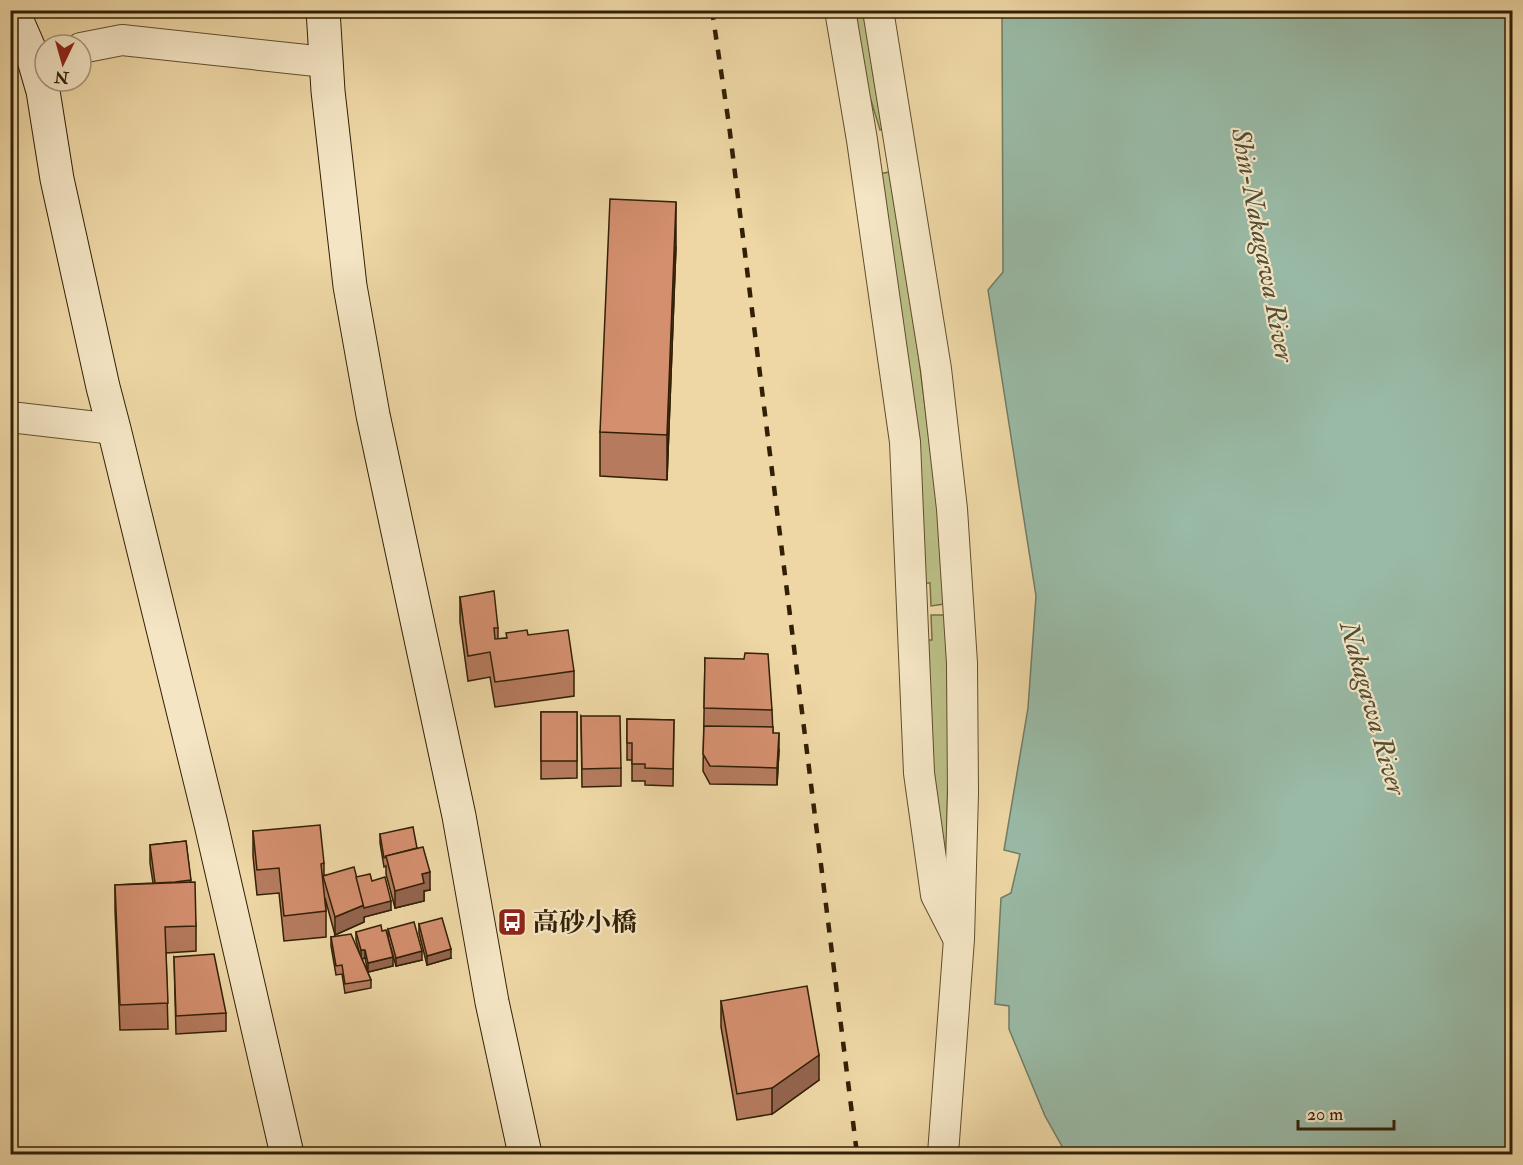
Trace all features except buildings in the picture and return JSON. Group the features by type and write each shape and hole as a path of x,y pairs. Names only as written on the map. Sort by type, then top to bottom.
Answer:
{"street":[{"path":"322,10 325,62 350,286 371,403 459,816 494,1012 525,1155"},
{"path":"840,10 862,140 905,442 919,772 936,895 959,939"},
{"path":"878,10 936,369 952,509 962,663 963,792 959,939 943,1155"},
{"path":"15,16 33,48"},
{"path":"93,46 122,40 325,62"},
{"path":"42,93 57,179 103,387 211,824 287,1155"},
{"path":"10,417 114,429"}],"green space":[{"path":"852,11 863,11 882,129 880,130 871,100 867,99"},
{"path":"889,172 918,351 938,510 944,604 931,606 930,583 923,583 879,174"},
{"path":"931,615 945,615 948,754 945,894 933,805 924,640 932,640"}],"water":[{"path":"1002,11 1512,11 1512,1154 1069,1154 1063,1148 1045,1116 1009,1029 1009,1006 995,1004 1001,898 1011,893 1020,854 1004,850 1028,708 1036,596 988,290 1003,272"}],"railway":[{"path":"712,10 729,125 857,1154"}],"place":[{"name":"高砂小橋","path":"512,922"}],"water label":[{"name":"Shin-Nakagawa River","path":"1263,245"},
{"name":"Nakagawa River","path":"1373,708"}]}
